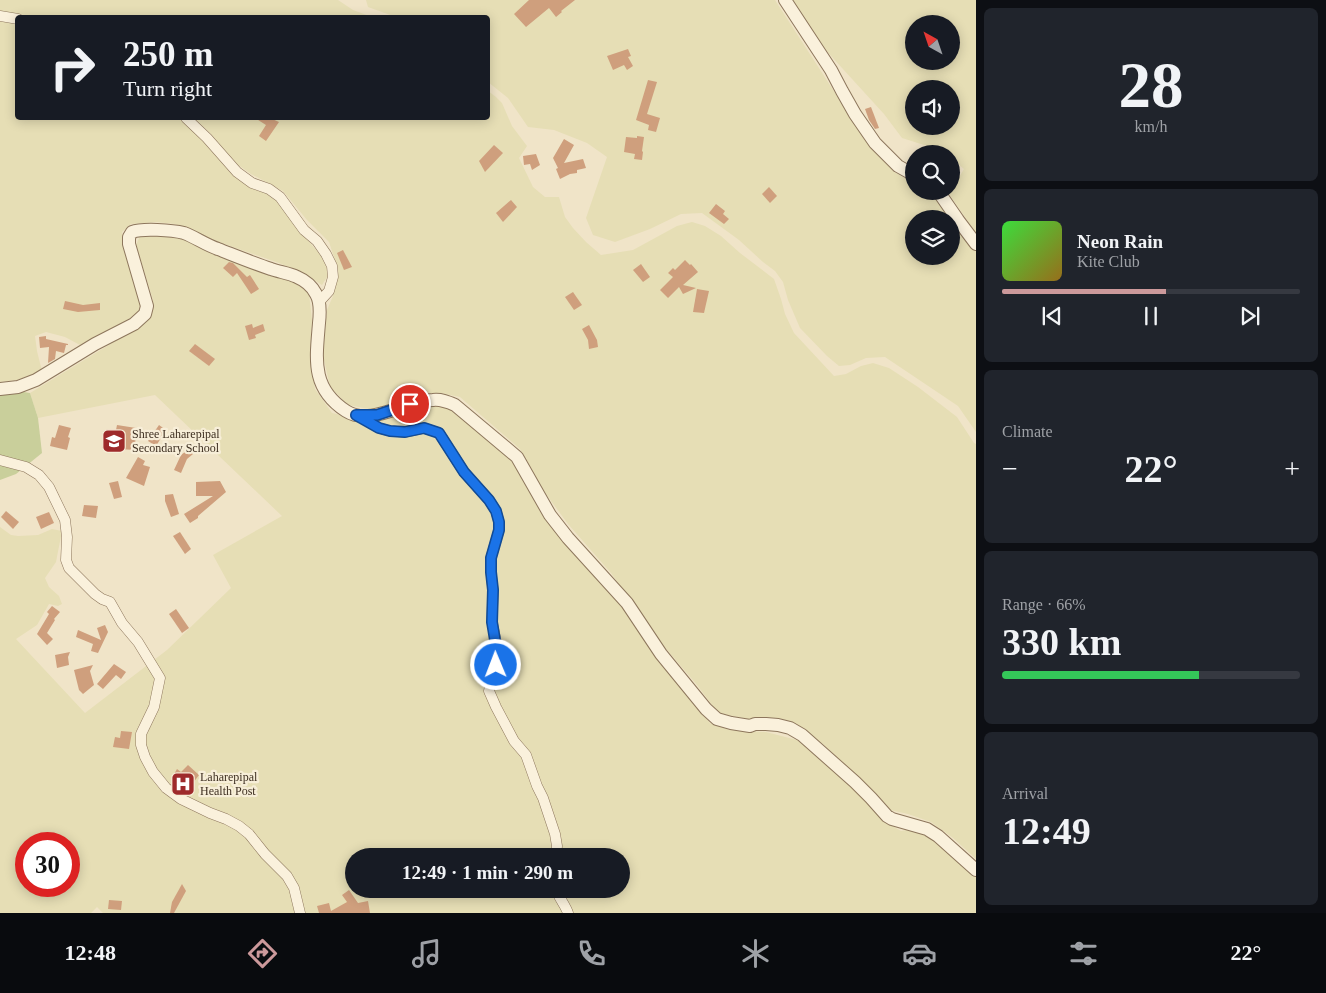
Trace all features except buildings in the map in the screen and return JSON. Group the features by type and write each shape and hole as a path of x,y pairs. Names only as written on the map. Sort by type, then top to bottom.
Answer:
{"street":[{"path":"785,0 831,70 855,114 875,143 898,166 905,170"},
{"path":"0,16 15,19"},
{"path":"188,120 252,184 268,189 280,197 304,230 317,241 332,266 333,278 329,291 319,302"},
{"path":"944,200 976,244"},
{"path":"0,388 18,387 36,380 95,344 134,324 145,314 147,306 129,244 132,232 136,230 155,230 184,234 209,246 272,270 296,276 311,286 319,298 320,313 316,366 325,392 334,403 379,428 405,432 424,428 439,433 464,472 489,500 496,511 499,530 491,558 492,622 496,657 489,691 514,741 526,755 555,834 557,848"},
{"path":"356,415 377,415 410,404 435,399 455,405 518,457 550,515 568,538 627,603 661,654 701,703 717,719 750,726 755,724 778,725 790,728 802,735 849,777 887,816 927,829 938,836 976,870"},
{"path":"0,460 26,466 39,475 48,487 65,520 67,537 66,560 69,568 95,594 110,602 160,678 154,707 141,734 141,745 153,772 166,788 181,798 210,813 226,818 249,834 265,854 287,876 294,888 300,913"},
{"path":"561,898 568,913"}],"shaded area":[{"path":"0,0 338,0 353,10 367,15 17,15 0,11"},
{"path":"366,0 775,0 850,116 894,172 905,178 905,200 936,200 945,210 905,210 905,265 960,265 960,233 976,251 976,432 958,406 885,357 866,358 850,365 839,366 800,328 788,300 783,282 775,271 739,240 702,213 681,214 650,229 615,242 593,235 586,218 607,157 587,143 554,130 528,127 508,98 490,84 490,15 390,15 368,7"},
{"path":"793,0 976,0 976,233 953,200 960,200 960,176 964,169 960,166 960,145 924,145 902,138 884,114 822,46"},
{"path":"0,21 15,25 15,120 182,120 227,164 243,183 268,193 281,204 294,224 323,258 329,274 322,285 303,273 279,263 210,239 175,224 156,222 131,224 122,232 123,243 141,308 136,316 80,345 65,337 46,332 35,336 42,371 17,380 0,382"},
{"path":"490,92 502,103 512,126 527,146 519,158 533,187 545,197 559,197 565,217 586,242 601,255 633,250 677,226 692,222 705,226 721,236 774,279 785,314 794,333 834,376 846,374 861,366 873,363 889,368 918,387 957,417 976,444 976,859 953,838 931,822 890,810 877,795 823,744 791,723 772,718 753,720 718,713 656,637 611,573 568,524 543,490 520,449 460,397 440,393 418,394 374,410 348,405 330,387 323,355 327,310 333,296 338,269 329,242 307,220 283,191 251,174 234,162 211,134 196,120 490,120"},
{"path":"158,233 178,236 290,279 309,293 312,320 310,353 315,389 332,413 350,417 433,403 452,407 508,454 616,597 658,660 710,723 729,730 766,732 797,740 815,753 867,799 889,824 901,831 913,829 925,832 976,876 976,913 103,913 97,907 91,913 0,913 0,527 11,535 18,536 38,535 52,529 62,531 56,562 45,578 49,587 59,596 62,604 58,606 49,604 37,625 16,639 85,713 167,650 231,588 213,555 282,516 155,395 38,418 30,393 140,326 151,315 153,300 136,245 140,236"}],"green space":[{"path":"12,390 30,393 38,418 42,453 16,474 0,480 0,391"}],"place":[{"name":"Shree Laharepipal Secondary School","path":"114,441"},
{"name":"Laharepipal Health Post","path":"183,784"}],"route":[{"path":"410,404 377,415 356,415 379,428 390,431 405,432 424,428 439,433 464,472 489,500 496,511 499,530 491,558 491,572 493,590 492,622 496,646 496,665"}]}
